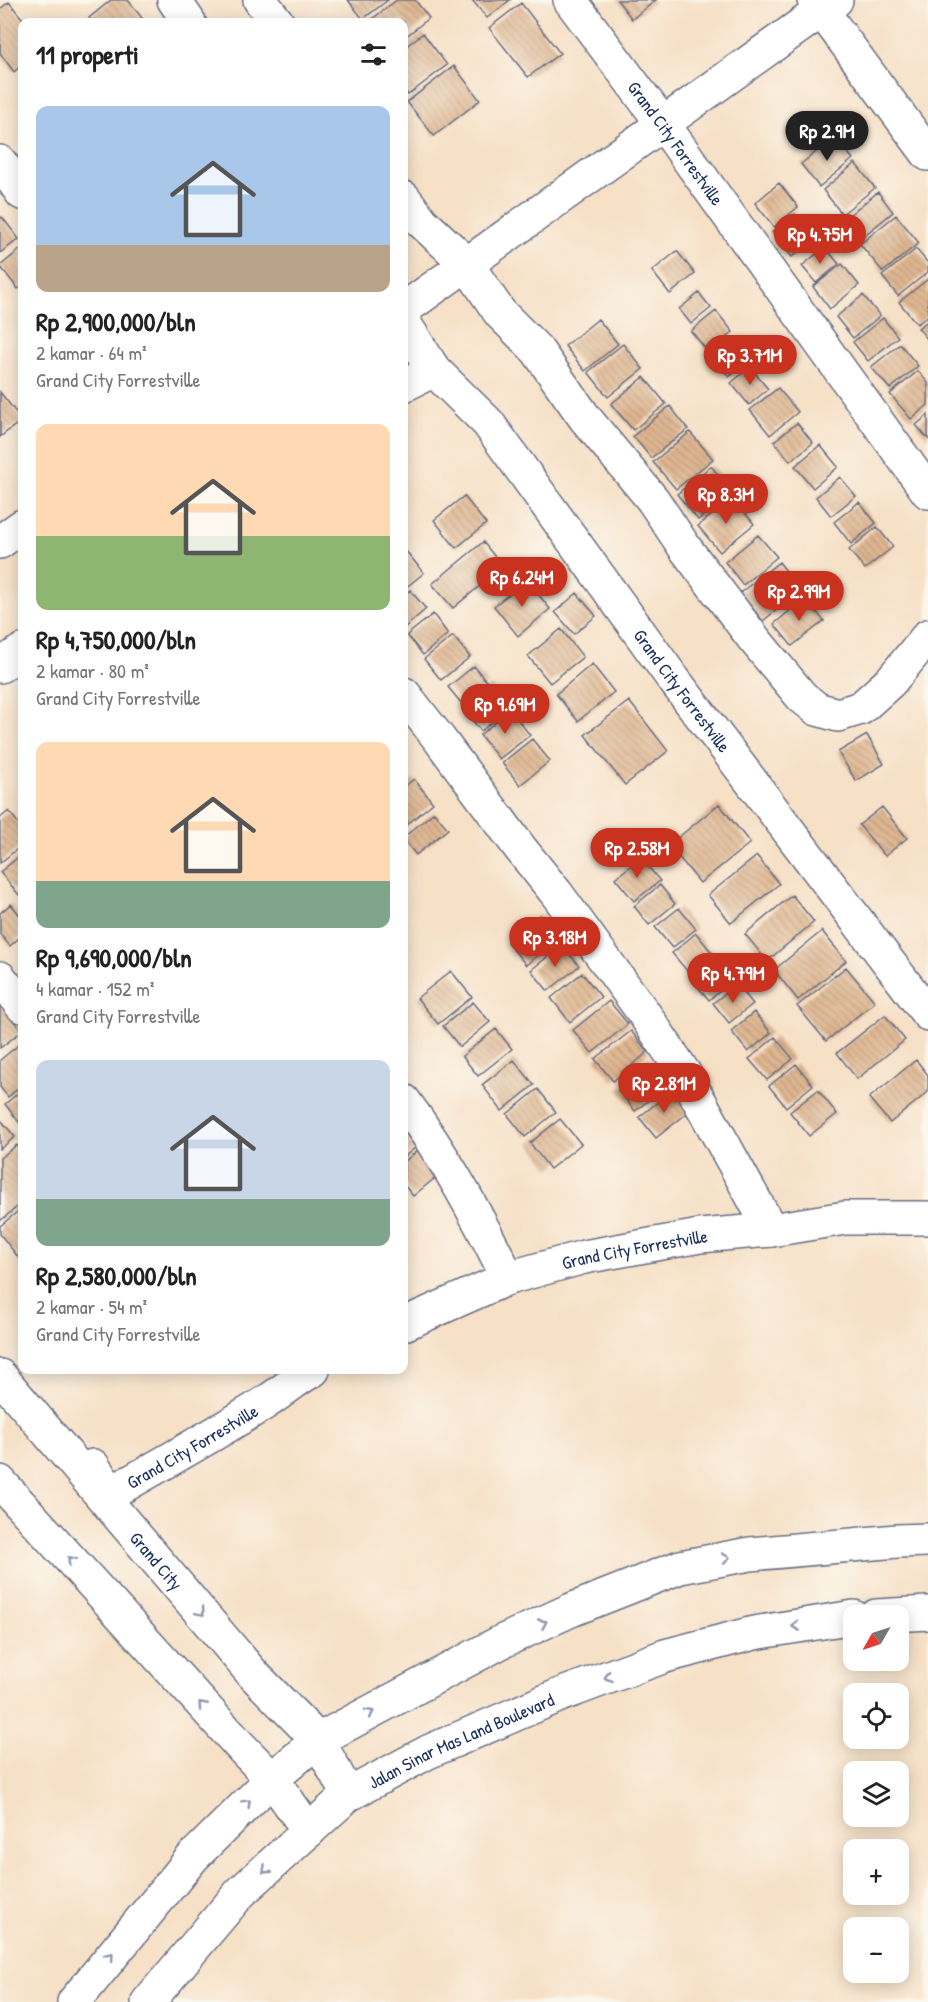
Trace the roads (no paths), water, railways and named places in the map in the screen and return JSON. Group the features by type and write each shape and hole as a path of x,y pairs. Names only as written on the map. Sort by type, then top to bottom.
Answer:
{"street":[{"path":"174,0 186,18"},
{"path":"260,0 274,18"},
{"name":"Grand City Forrestville","path":"570,0 663,124 928,492"},
{"path":"408,306 663,124 824,4 928,154"},
{"path":"0,162 18,187"},
{"path":"408,203 422,222 466,263 500,313 537,350 585,418 653,500 685,548 754,639 802,697 817,709 838,715 861,708 890,682 928,636"},
{"name":"Grand City Forrestville","path":"408,329 434,370 488,423 671,676 924,999"},
{"path":"408,383 434,370"},
{"path":"0,542 18,529"},
{"path":"0,666 18,654"},
{"path":"408,699 557,894 643,1012 684,1073 771,1230"},
{"path":"0,978 18,1001"},
{"path":"408,1106 431,1137 476,1212 508,1278"},
{"name":"Grand City Forrestville","path":"408,1322 508,1278 604,1253 700,1236 771,1230 845,1218 928,1218"},
{"name":"Grand City Forrestville","path":"0,1350 18,1372"},
{"name":"Grand City Forrestville","path":"20,1374 76,1443 107,1487 118,1489 214,1435 278,1395 298,1374"},
{"name":"Grand City","path":"0,1376 253,1674 318,1740 348,1795"},
{"path":"0,1482 272,1779 309,1831"},
{"path":"74,2002 193,1857 272,1779 318,1740 501,1642 571,1610 680,1567 750,1554 928,1540"},
{"path":"909,1614 928,1613"},
{"name":"Jalan Sinar Mas Land Boulevard","path":"148,2002 240,1893 348,1795 428,1752 560,1695 665,1656 754,1633 843,1619"}]}
